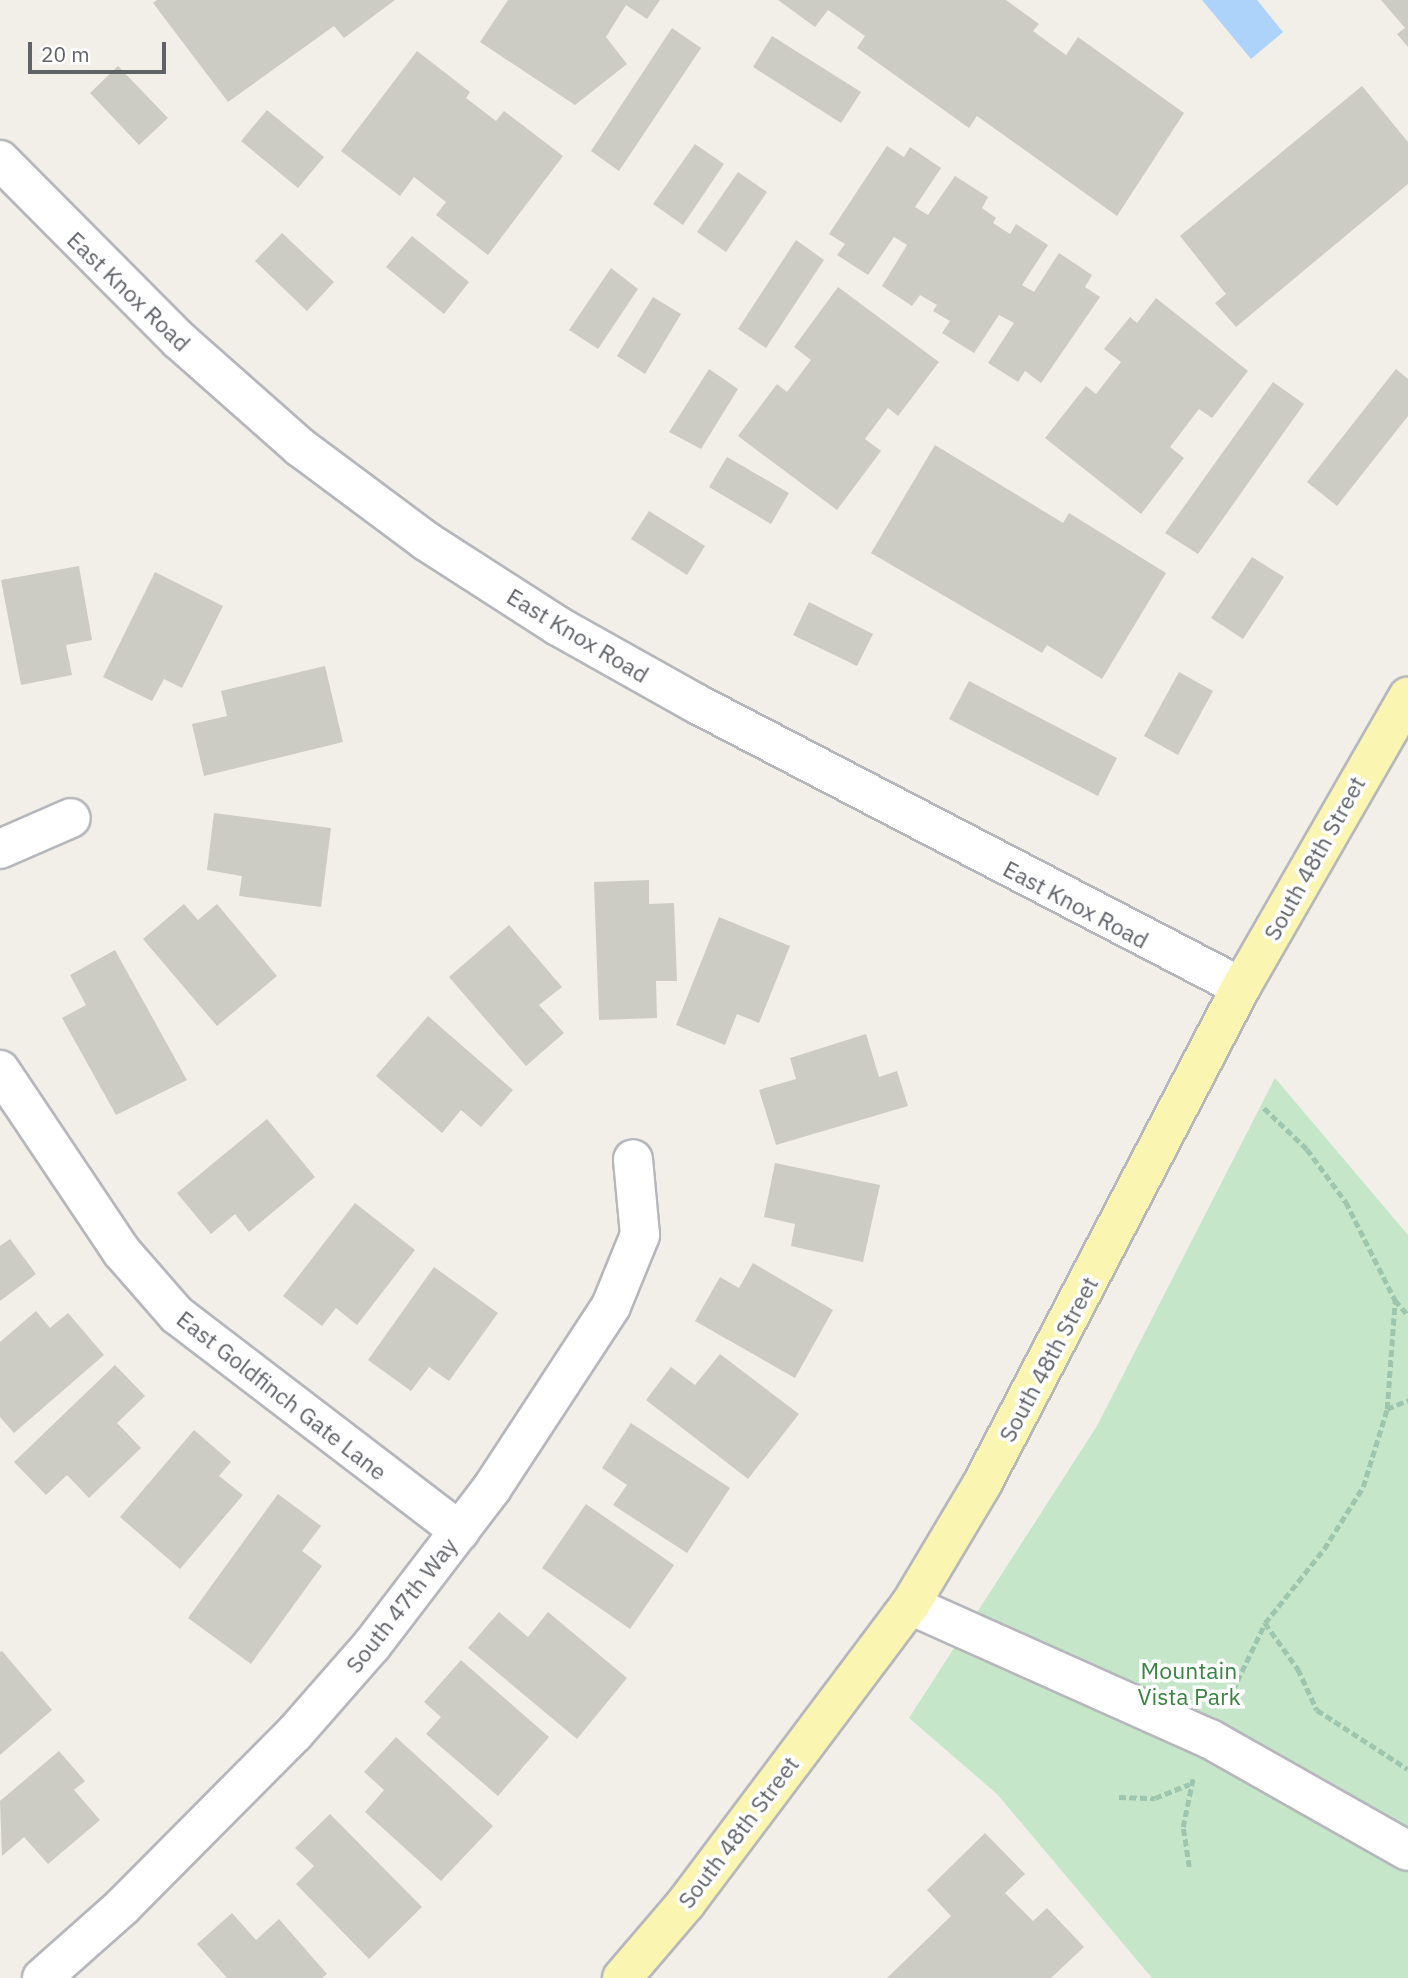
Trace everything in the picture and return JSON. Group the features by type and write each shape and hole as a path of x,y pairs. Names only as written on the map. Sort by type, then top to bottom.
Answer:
{"main road":[{"name":"South 48th Street","path":"622,1978 686,1903 909,1605 982,1484 1241,987 1408,697"}],"street":[{"name":"East Knox Road","path":"0,160 189,349 300,447 426,541 558,626 697,704 1241,987"},
{"path":"0,849 71,818"},
{"name":"East Goldfinch Gate Lane","path":"0,1070 114,1241 177,1315 460,1531"},
{"name":"South 47th Way","path":"42,1978 132,1897 294,1734 372,1645 460,1531 611,1306 640,1235 634,1159"},
{"path":"909,1605 1210,1740 1408,1851"}],"path":[{"path":"1264,1108 1307,1149 1346,1202 1395,1300 1408,1315"},
{"path":"1230,1696 1265,1623 1324,1549 1363,1487 1387,1409 1395,1300"},
{"path":"1387,1409 1408,1400"},
{"path":"1265,1623 1298,1669 1317,1710 1408,1769"},
{"path":"1119,1797 1155,1798 1190,1783 1183,1827 1189,1867"}],"green space":[{"name":"Mountain Vista Park","path":"1275,1078 1408,1235 1408,1978 1152,1978 997,1794 909,1718 1097,1426"}],"water":[{"path":"1202,0 1257,0 1283,32 1251,59"}],"building":[{"path":"157,0 395,0 344,38 334,26 228,102 153,3"},
{"path":"508,0 660,0 647,19 626,5 606,37 627,64 575,105 480,42"},
{"path":"778,0 1006,0 1039,24 1033,31 1066,55 1078,37 1184,113 1117,216 977,116 969,128 857,48 865,36 828,10 815,27"},
{"path":"1381,0 1408,0 1408,47 1397,34 1405,28"},
{"path":"672,28 701,48 619,171 591,151"},
{"path":"772,36 861,92 841,123 753,67"},
{"path":"417,51 470,92 466,98 496,121 504,111 563,156 488,255 436,215 446,202 414,177 400,196 341,151"},
{"path":"118,66 168,118 139,145 90,93"},
{"path":"1362,86 1408,142 1408,184 1236,327 1215,303 1226,294 1180,236"},
{"path":"267,110 324,157 298,188 241,141"},
{"path":"695,144 724,164 683,225 653,204"},
{"path":"887,146 904,157 910,147 941,168 915,207 928,215 955,176 988,197 982,208 996,218 993,223 1010,234 1016,224 1048,245 1022,285 1034,292 1059,253 1092,275 1085,287 1100,297 1041,383 1025,371 1018,382 988,363 1014,323 999,315 974,353 942,333 950,321 933,311 937,305 920,295 912,306 882,286 907,245 894,237 868,275 837,255 845,244 829,234"},
{"path":"738,172 767,192 726,252 697,232"},
{"path":"282,233 334,282 307,311 255,261"},
{"path":"412,236 469,282 444,314 386,267"},
{"path":"796,240 824,260 766,348 738,329"},
{"path":"611,268 638,289 598,349 569,330"},
{"path":"838,287 939,362 898,416 888,408 865,439 881,451 837,510 738,436 777,384 787,392 811,360 794,347"},
{"path":"653,297 681,314 645,374 617,356"},
{"path":"1156,298 1248,371 1212,418 1199,409 1170,447 1184,458 1141,514 1045,438 1086,386 1096,394 1121,362 1104,349 1130,317 1137,323"},
{"path":"709,369 738,389 701,449 669,432"},
{"path":"1396,369 1408,379 1408,416 1337,506 1307,482"},
{"path":"1273,382 1304,404 1198,554 1165,533"},
{"path":"935,445 1063,523 1069,513 1166,573 1102,679 1047,645 1042,653 871,553"},
{"path":"727,457 789,493 771,524 709,487"},
{"path":"649,511 705,546 687,575 631,539"},
{"path":"1252,557 1284,577 1243,639 1211,618"},
{"path":"79,566 92,640 66,645 72,675 21,685 1,580"},
{"path":"155,572 223,606 182,688 164,679 152,701 103,677"},
{"path":"809,602 873,634 857,666 793,635"},
{"path":"325,666 343,742 204,776 192,724 227,716 221,691"},
{"path":"1179,672 1213,691 1178,755 1144,736"},
{"path":"969,681 1117,758 1098,796 949,719"},
{"path":"214,813 331,828 321,907 239,896 242,876 207,870"},
{"path":"649,880 649,904 674,903 677,981 656,981 657,1018 599,1020 594,882"},
{"path":"184,904 198,920 217,904 277,976 217,1026 143,939"},
{"path":"719,917 790,946 759,1023 737,1014 725,1045 676,1025"},
{"path":"509,925 562,987 539,1005 564,1033 526,1066 449,977"},
{"path":"115,950 187,1080 116,1115 62,1018 86,1005 70,975"},
{"path":"428,1016 513,1090 481,1127 461,1110 442,1133 376,1076"},
{"path":"866,1034 879,1077 897,1071 908,1106 776,1145 759,1090 796,1079 790,1058"},
{"path":"267,1119 315,1177 249,1232 235,1214 211,1234 177,1193"},
{"path":"775,1163 880,1185 863,1262 791,1246 795,1224 764,1217"},
{"path":"355,1203 415,1250 357,1325 336,1308 322,1326 283,1296"},
{"path":"10,1239 36,1274 0,1301 0,1246"},
{"path":"753,1263 833,1310 795,1378 695,1321 720,1277 739,1288"},
{"path":"434,1267 498,1313 449,1381 429,1367 411,1391 368,1360"},
{"path":"36,1311 50,1328 68,1313 104,1355 14,1433 0,1417 0,1342"},
{"path":"720,1354 799,1414 748,1479 646,1400 671,1367 695,1385"},
{"path":"115,1365 145,1396 117,1423 141,1448 89,1498 67,1475 46,1495 14,1462"},
{"path":"631,1423 730,1488 687,1553 613,1505 627,1485 602,1468"},
{"path":"194,1430 231,1462 219,1476 243,1495 180,1569 120,1517"},
{"path":"278,1494 321,1526 302,1551 322,1566 251,1664 188,1618"},
{"path":"586,1504 674,1565 630,1629 542,1568"},
{"path":"499,1612 528,1637 548,1612 627,1678 577,1739 468,1648"},
{"path":"2,1651 52,1710 0,1755 0,1652"},
{"path":"461,1660 549,1737 498,1796 426,1734 441,1717 424,1702"},
{"path":"396,1737 493,1826 441,1881 365,1812 384,1790 364,1772"},
{"path":"59,1751 85,1781 74,1790 100,1820 48,1864 24,1837 2,1856 0,1801"},
{"path":"330,1814 422,1907 369,1959 296,1884 314,1866 295,1848"},
{"path":"985,1833 1025,1874 1005,1893 1033,1921 1047,1908 1084,1947 1051,1978 887,1978 951,1916 927,1890"},
{"path":"232,1913 256,1940 279,1919 327,1974 322,1978 227,1978 197,1944"}]}
